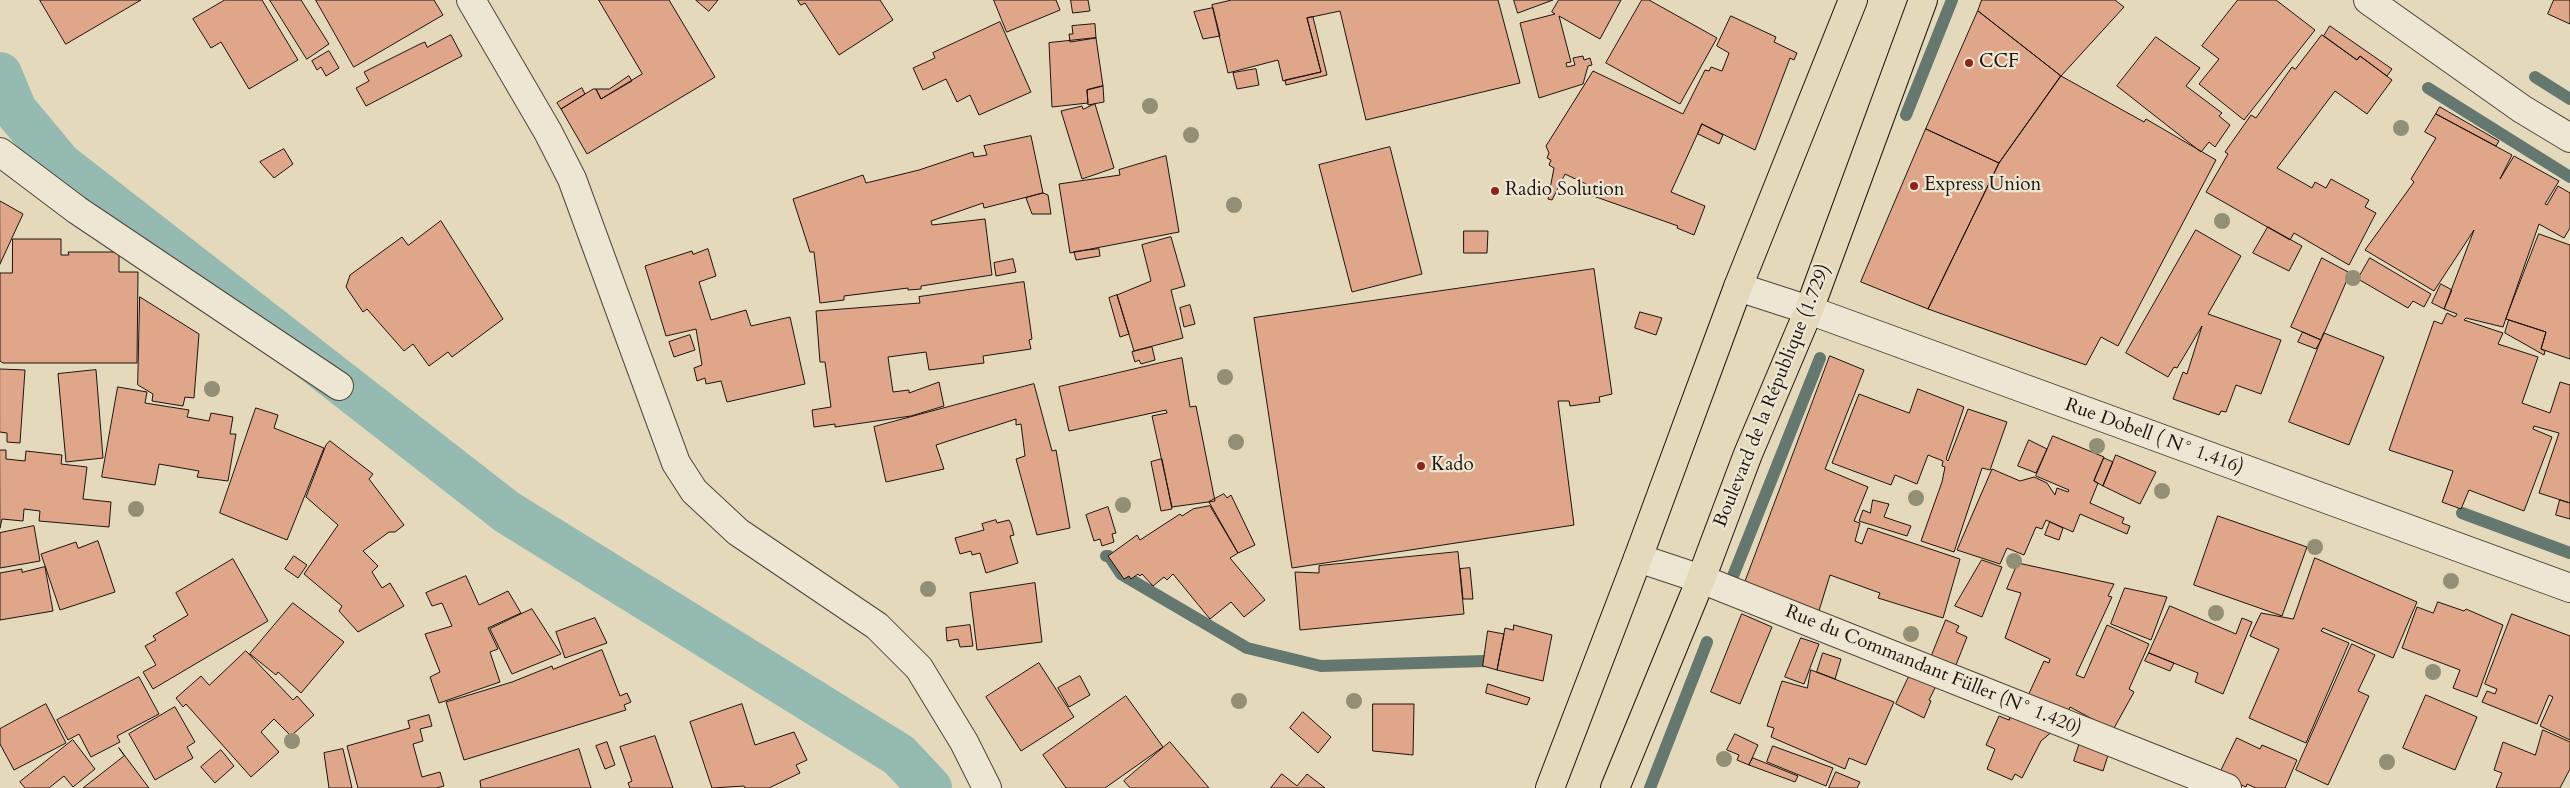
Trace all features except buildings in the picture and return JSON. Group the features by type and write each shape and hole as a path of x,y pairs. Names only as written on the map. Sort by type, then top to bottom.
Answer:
{"main road":[{"path":"1550,788 1638,558 1738,287 1853,0"},
{"name":"Boulevard de la République (1.729)","path":"1615,788 1701,579 1748,454 1809,310 1923,0"}],"street":[{"path":"471,0 548,132 572,179 676,463 694,491 738,532 877,626 919,668 964,742 988,788"},
{"path":"2368,0 2522,109 2570,138"},
{"path":"0,152 77,210 340,386"},
{"name":"Rue Dobell ( N° 1.416)","path":"1738,287 1809,310 2570,588"},
{"name":"Rue du Commandant Füller (N° 1.420)","path":"1638,558 1701,579 2227,788"}],"waterway":[{"path":"1906,115 1952,0"},
{"path":"0,74 15,110 60,164 507,512 899,755 930,788"},
{"path":"2535,77 2570,99"},
{"path":"2428,88 2570,177"},
{"path":"1733,576 1820,358"},
{"path":"2462,513 2570,553"},
{"path":"1106,556 1109,556 1121,574 1247,648 1321,666 1485,661"},
{"path":"1650,788 1707,642"}],"place":[{"name":"CCF","path":"1969,63"},
{"name":"Express Union","path":"1914,186"},
{"name":"Radio Solution","path":"1495,191"},
{"name":"Kado","path":"1421,466"}]}
